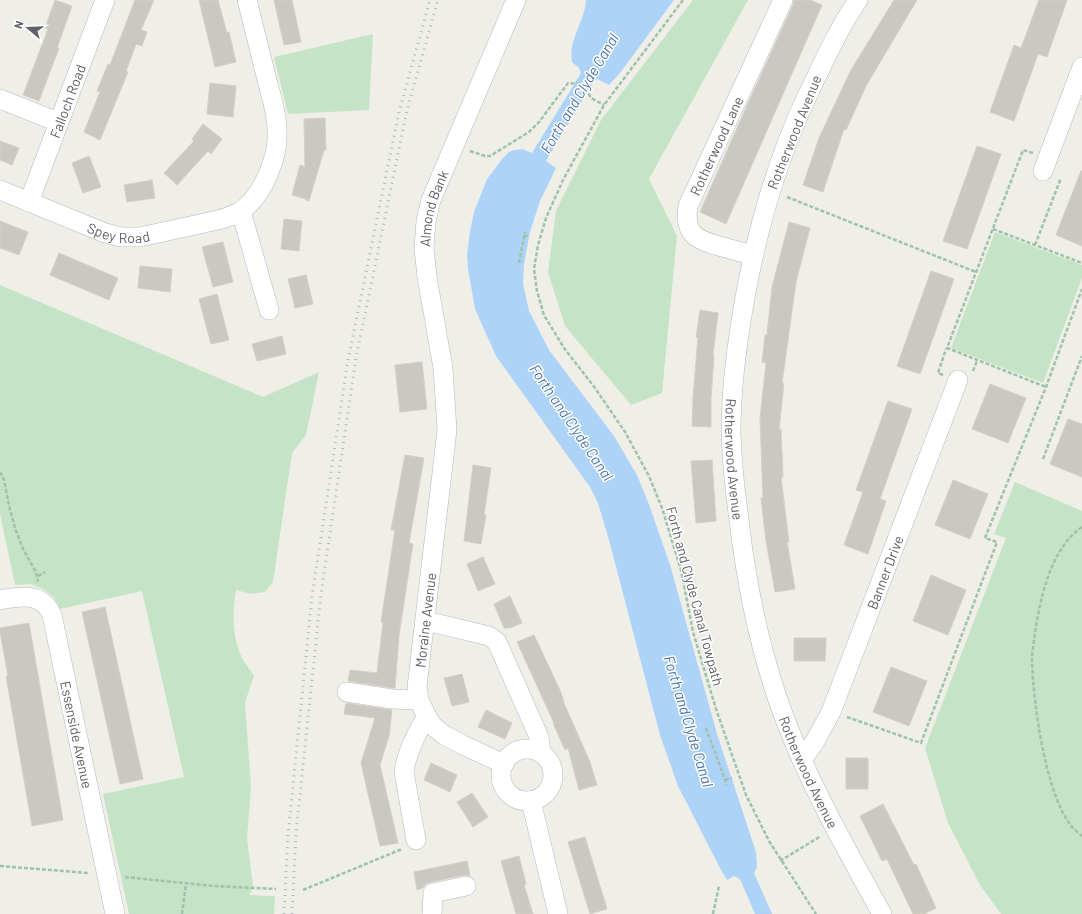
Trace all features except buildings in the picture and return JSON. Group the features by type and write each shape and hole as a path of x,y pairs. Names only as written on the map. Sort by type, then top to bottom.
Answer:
{"street":[{"name":"Falloch Road","path":"28,202 105,0"},
{"name":"Spey Road","path":"0,190 104,233 121,237 140,237 218,220 229,217 241,211 254,198 268,176 278,131 247,0"},
{"name":"Almond Bank","path":"447,430 443,368 427,277 424,248 426,221 431,200 516,0"},
{"name":"Rotherwood Lane","path":"752,255 702,241 693,235 688,226 686,217 688,206 783,0"},
{"name":"Rotherwood Avenue","path":"858,0 830,48 801,109 785,147 770,190 752,255 741,318 734,367 731,432 733,473 743,557 753,612 778,701 802,760 835,828 882,914"},
{"path":"1045,165 1082,67"},
{"path":"0,99 58,122"},
{"path":"241,211 269,310"},
{"name":"Banner Drive","path":"802,760 814,743 831,712 958,380"},
{"name":"Moraine Avenue","path":"447,430 426,621 418,676 417,687 419,700 433,726 444,735 504,764"},
{"path":"0,600 12,598 34,598"},
{"name":"Essenside Avenue","path":"34,598 43,602 49,607 52,615 115,914"},
{"path":"426,621 489,636 497,642 539,737 541,753"},
{"path":"347,692 392,699 419,700"},
{"path":"416,840 405,763 421,726 427,717"},
{"path":"524,749 541,753 548,759 552,767 553,776 551,785 540,798 531,801 517,799 506,791 502,782 501,773 504,764 512,754 524,749"},
{"path":"531,801 558,914"},
{"path":"432,914 433,893 466,886"}],"path":[{"name":"Forth and Clyde Canal Towpath","path":"683,0 604,105 563,180 546,218 538,245 534,269 537,291 544,315 564,348 595,388 625,432 649,476 662,508 681,570 693,632 730,752 746,795 780,861 816,914"},
{"path":"454,144 485,156 490,156 497,153 508,144 529,132 539,122 568,83 584,84 592,98 604,105"},
{"path":"1045,165 1023,150 947,348 1046,387"},
{"path":"1035,245 1063,172"},
{"path":"770,190 976,272"},
{"path":"993,229 1082,262"},
{"path":"519,263 524,234 529,237"},
{"path":"831,712 920,743 997,542 985,538 1046,387 1082,289"},
{"path":"1043,459 1082,356"},
{"path":"0,472 4,480 16,531 23,549 38,576 34,598"},
{"path":"1082,527 1077,530 1060,550 1049,573 1038,611 1032,659 1035,695 1048,770 1057,800 1069,823 1082,836"},
{"path":"38,576 45,572"},
{"path":"706,728 727,785"},
{"path":"725,780 732,778"},
{"path":"780,861 835,828"},
{"path":"303,890 412,845 416,840"},
{"path":"0,866 107,875 186,884 276,889"},
{"path":"182,914 186,884"},
{"path":"714,914 719,886"}],"green space":[{"path":"693,0 748,0 649,179 677,236 662,393 631,405 565,326 548,272 556,211 601,120"},
{"path":"373,34 369,110 288,114 274,57"},
{"path":"995,232 1082,265 1082,278 1043,383 951,348"},
{"path":"0,285 263,397 319,372 306,435 292,453 273,582 265,592 251,594 236,590 234,607 236,642 243,660 254,676 245,702 251,788 247,838 253,888 249,895 275,896 274,914 129,914 103,794 184,777 142,591 60,609 54,597 43,589 31,584 15,585 0,514"},
{"path":"1015,482 1082,511 1082,914 1001,914 980,885 948,823 925,748 1006,538 994,534"}],"water":[{"name":"Forth and Clyde Canal","path":"586,0 674,0 620,73 609,85 597,79 594,81 546,161 556,168 540,201 530,232 524,264 523,284 529,311 549,350 614,436 637,475 650,507 671,568 717,734 756,852 757,867 754,873 772,914 755,914 740,879 734,876 727,880 678,786 660,735 598,503 590,487 496,356 475,309 467,255 474,212 487,179 503,158 509,152 514,150 522,149 532,153 581,73 579,68 572,62 571,54 574,38 583,16"}],"railway":[{"path":"284,914 288,835 312,596 348,360 399,112 430,0"},
{"path":"292,914 296,833 321,594 356,358 407,110 438,0"}]}
